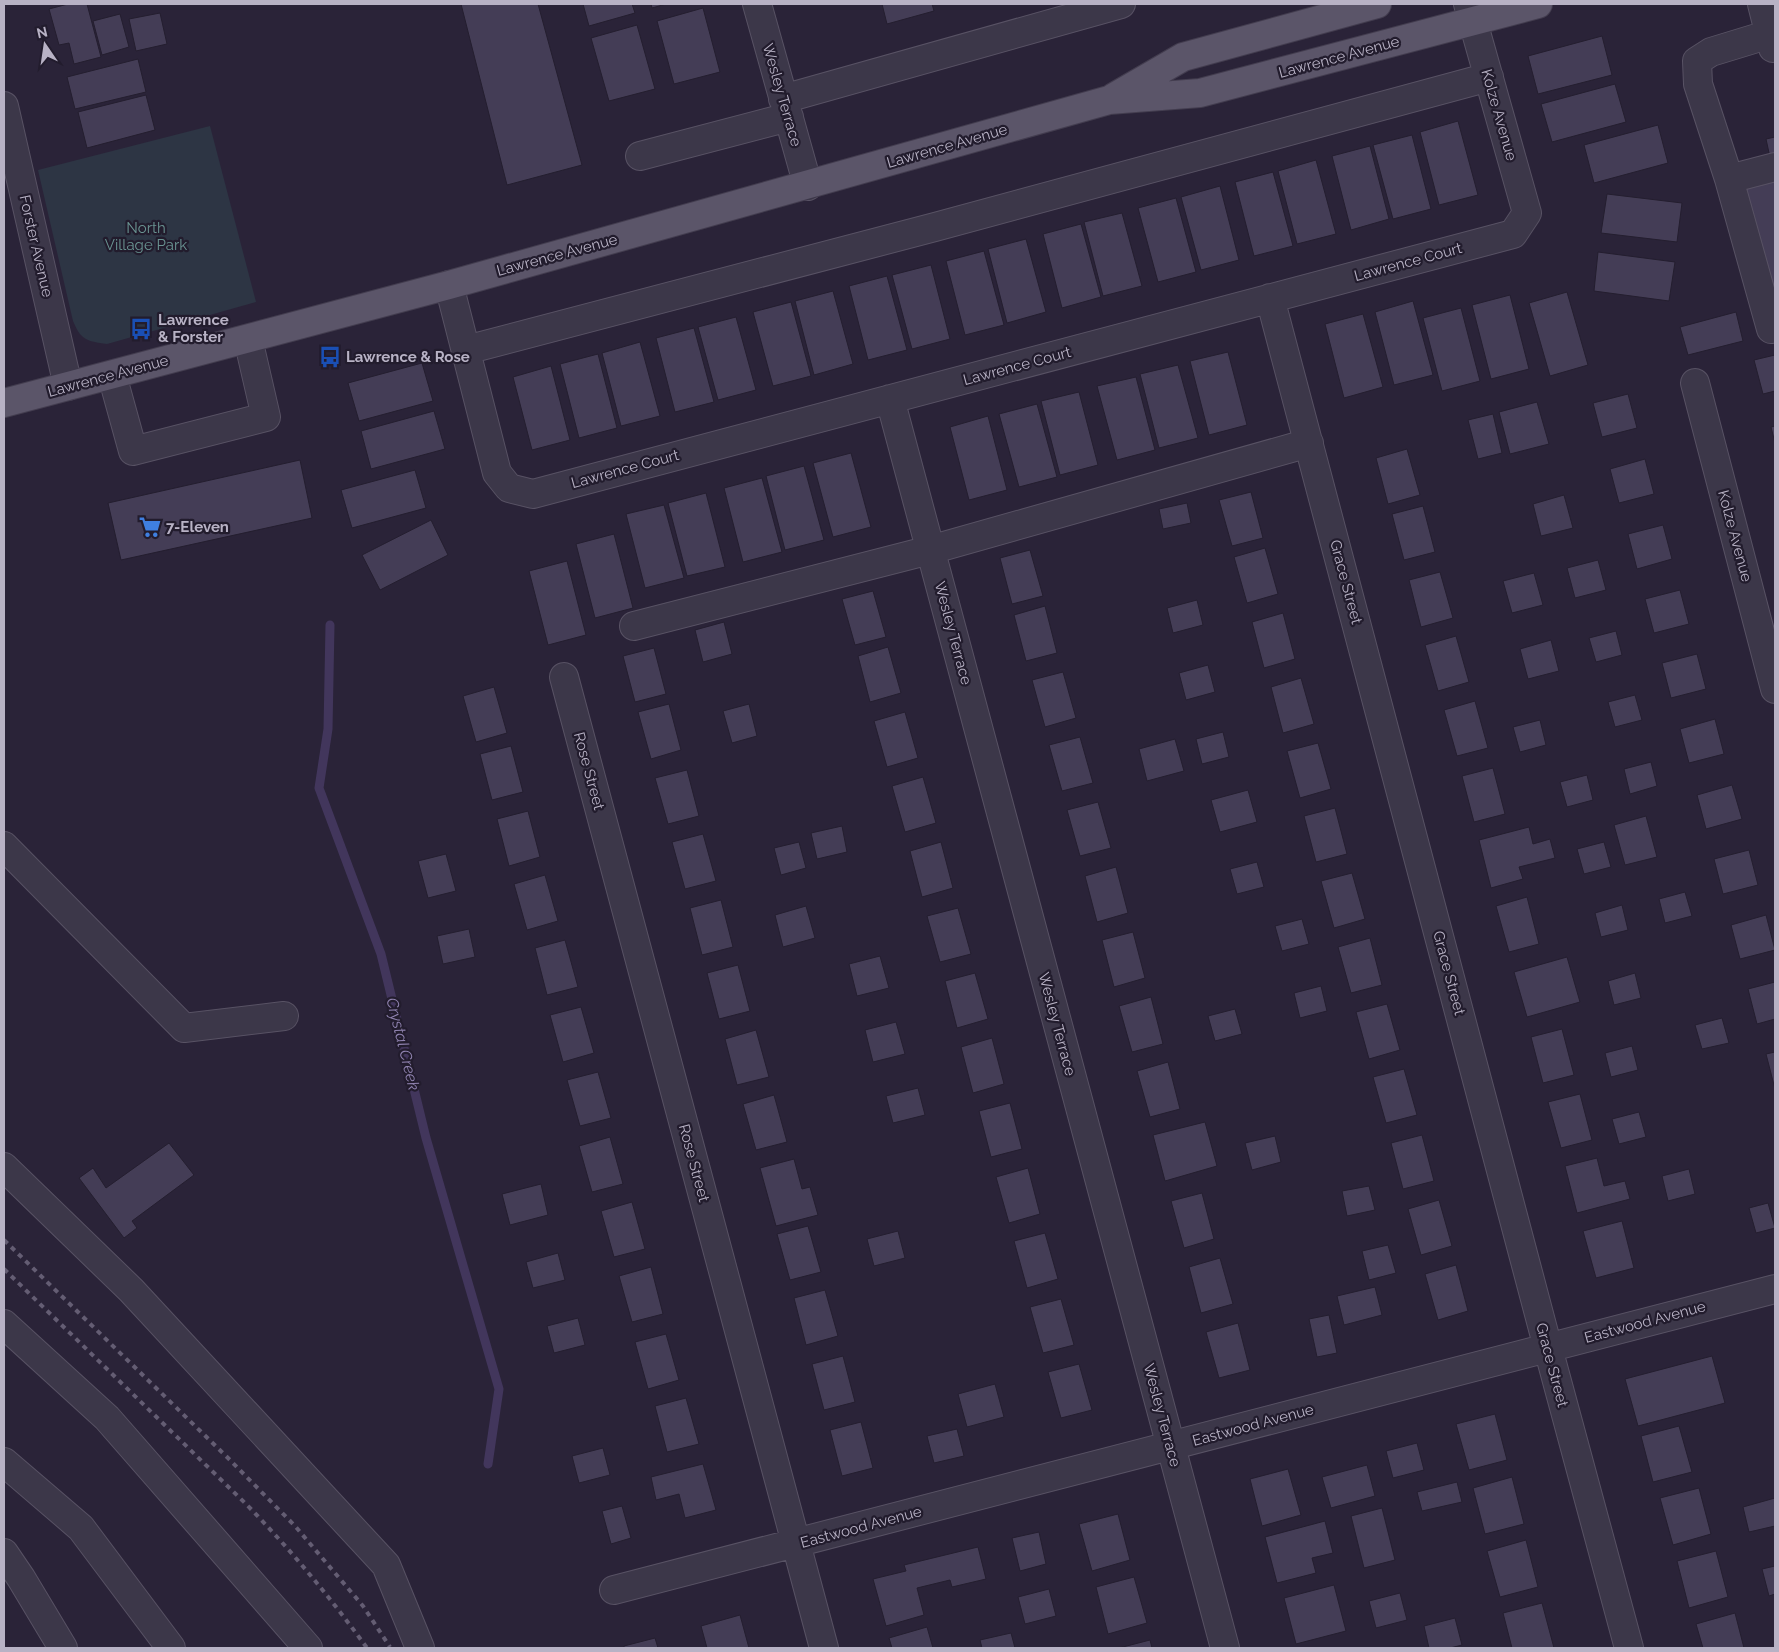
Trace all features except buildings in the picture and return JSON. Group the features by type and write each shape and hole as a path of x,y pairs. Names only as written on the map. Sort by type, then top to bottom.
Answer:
{"main road":[{"name":"Lawrence Avenue","path":"1109,100 1182,58 1377,4"},
{"name":"Lawrence Avenue","path":"4,403 449,285 808,186 1109,100 1200,93 1471,13 1538,4"}],"street":[{"name":"Wesley Terrace","path":"757,4 808,186"},
{"path":"640,156 786,108 1121,4"},
{"name":"Kolze Avenue","path":"1471,13 1526,213 1519,224"},
{"path":"1770,27 1755,40 1711,52 1697,61 1698,84 1729,178 1771,329 1775,328"},
{"path":"449,285 466,350 935,227 1489,77"},
{"name":"Forster Avenue","path":"4,106 68,386"},
{"path":"1729,178 1775,167"},
{"name":"Lawrence Court","path":"466,350 497,473 509,488 533,494 1513,234 1519,224"},
{"name":"Grace Street","path":"1270,298 1629,1648"},
{"path":"112,375 133,451 266,417 248,339"},
{"name":"Kolze Avenue","path":"1695,383 1775,689"},
{"name":"Wesley Terrace","path":"890,399 1225,1648"},
{"path":"634,626 930,550 1309,443"},
{"name":"Rose Street","path":"564,677 824,1648"},
{"path":"4,846 184,1028 284,1016"},
{"path":"4,1167 131,1290 386,1565 420,1648"},
{"name":"Eastwood Avenue","path":"614,1590 1775,1289"},
{"path":"4,1324 107,1418 308,1648"},
{"path":"4,1462 81,1528 171,1648"},
{"path":"4,1553 63,1648"}],"green space":[{"name":"North Village Park","path":"210,126 256,302 107,344 85,338 73,321 38,170"}],"waterway":[{"name":"Crystal Creek","path":"330,625 328,729 319,788 381,954 426,1138 499,1389 488,1464"}],"railway":[{"path":"4,1240 228,1458 295,1526 363,1606 390,1647"},
{"path":"4,1269 246,1504 309,1574 367,1648"}],"place":[{"name":"Lawrence & Forster","path":"141,329"},
{"name":"Lawrence & Rose","path":"330,357"},
{"name":"7-Eleven","path":"150,527"}]}
